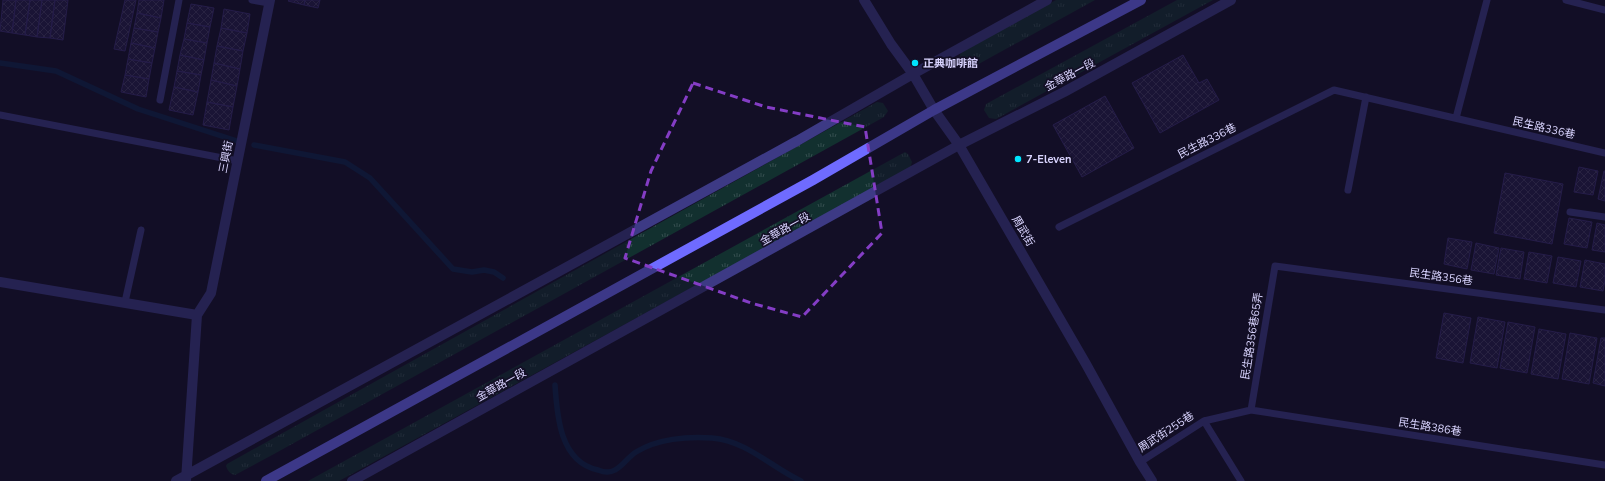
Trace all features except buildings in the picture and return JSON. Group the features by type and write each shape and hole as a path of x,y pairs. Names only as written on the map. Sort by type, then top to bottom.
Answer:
{"street":[{"name":"周武街","path":"864,0 891,44 913,74 934,110 959,146 1086,364 1152,481"},
{"path":"176,481 186,478 797,141 913,74 1047,0"},
{"path":"266,481 813,180 934,110 1141,0"},
{"name":"金華路一段","path":"352,481 959,146 1064,92 1231,0"},
{"name":"三興街","path":"186,478 197,315 211,293 269,1"},
{"path":"0,282 197,315"}],"lane":[{"path":"160,100 179,0"},
{"path":"252,0 269,1"},
{"path":"1456,118 1487,0"},
{"path":"1566,0 1605,10"},
{"name":"民生路336巷","path":"1059,227 1334,90 1605,153"},
{"path":"1348,190 1366,97"},
{"path":"0,114 238,161"},
{"path":"1570,212 1605,217"},
{"path":"125,302 141,230"},
{"name":"民生路356巷","path":"1275,266 1605,310"},
{"name":"民生路356巷65弄","path":"1251,410 1275,266"},
{"name":"周武街255巷","path":"1140,462 1204,421 1251,410"},
{"name":"民生路386巷","path":"1251,410 1605,465"},
{"name":"周武街255巷","path":"1204,421 1241,481"}],"highlighted area":[{"path":"693,83 766,107 865,127 882,233 802,317 751,303 625,258 651,171"}],"green space":[{"path":"1056,0 1095,0 975,66 970,68 965,66 959,58 961,52"},
{"path":"1177,0 1213,0 996,119 989,118 984,110 986,104"},
{"path":"877,102 883,103 888,111 884,117 235,475 230,473 226,466 227,464"},
{"path":"905,152 908,154 912,162 910,168 339,481 308,481"}],"waterway":[{"path":"0,63 56,71 138,109 237,141"},
{"path":"254,145 345,162 370,178 453,269 472,272 484,270 494,272 503,278"},
{"path":"555,385 559,423 563,436 568,448 576,458 585,465 602,471 611,472 623,464 630,456 653,444 672,439 712,438 725,440 748,449 801,481"}],"place":[{"name":"正典咖啡館","path":"915,63"},
{"name":"7-Eleven","path":"1018,159"}]}
